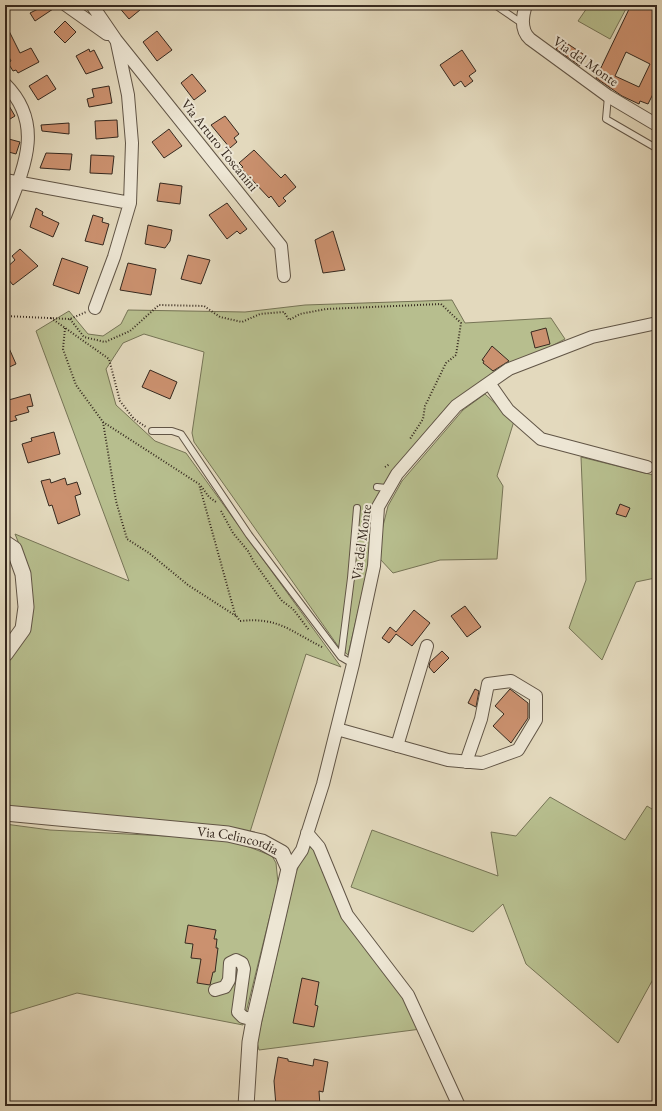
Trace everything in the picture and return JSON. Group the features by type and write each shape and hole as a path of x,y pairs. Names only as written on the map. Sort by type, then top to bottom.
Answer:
{"street":[{"path":"66,5 116,40"},
{"path":"92,5 116,40 128,95 132,143 130,203 114,256 95,308"},
{"path":"523,24 526,5"},
{"name":"Via del Monte","path":"523,24 526,35 530,39 608,96 657,125"},
{"name":"Via Arturo Toscanini","path":"116,40 281,246 284,276"},
{"path":"5,84 21,103 26,114 29,134 24,160 11,182 5,216"},
{"path":"11,182 130,203"},
{"name":"Via del Monte","path":"289,868 302,850 337,729 353,664 374,566 378,507 397,474 456,406 509,369 592,337 657,323"},
{"path":"489,383 508,410 541,439 647,467"},
{"path":"5,543 14,549 23,574 26,607 22,629 5,654"},
{"path":"397,746 427,646"},
{"path":"337,729 448,760 466,762 482,763 518,750 536,720 536,696 511,681 488,684 481,719 466,762"},
{"name":"Via Celincordia","path":"5,813 228,834 262,842 282,853 289,868 250,1042 246,1106"},
{"path":"307,833 319,847 347,915 408,995 458,1106"},
{"path":"215,990 225,986 229,980 230,963 236,960 242,963 244,969 238,1012 243,1017 254,1020"}],"lane":[{"path":"495,5 523,24"},
{"path":"608,96 606,119 656,148 657,146"},
{"path":"152,431 172,431 181,434 249,535 341,657 353,664"},
{"path":"377,487 386,488 397,474"},
{"path":"341,657 358,508"}],"path":[{"path":"70,319 84,337 105,342 130,331 159,305 204,306 220,317 242,322 260,314 284,312 289,320 300,314 326,309 441,304 461,323 456,355 446,362 425,406 424,419 408,444"},
{"path":"5,316 70,319 95,308"},
{"path":"51,318 109,359 120,401 134,419 152,431"},
{"path":"65,328 63,349 76,385 103,422 199,484 209,497 216,502 233,533 248,551 254,562 282,601 293,609 311,633"},
{"path":"103,422 116,501 127,540 149,553 188,585 238,617 240,621 258,619 280,623 341,657"},
{"path":"385,467 395,460"},
{"path":"199,484 238,617"},
{"path":"314,637 318,645"}],"green space":[{"path":"589,5 628,5 610,39 578,21"},
{"path":"452,300 465,323 551,318 565,339 488,379 450,403 391,472 374,505 367,572 348,655 338,646 194,442 192,433 204,352 144,334 123,343 106,369 116,405 155,441 186,453 341,667 306,654 250,832 5,808 5,659 32,601 30,571 15,534 129,581 36,331 69,311 88,334 103,336 121,324 128,310 245,312 305,305"},
{"path":"485,394 514,421 497,476 503,486 497,559 440,560 393,573 380,559 380,538 388,506 402,481 463,410"},
{"path":"581,457 657,476 657,573 655,578 636,582 602,660 569,628 586,580"},
{"path":"550,797 625,840 647,806 657,812 657,972 618,1043 526,964 503,904 473,932 351,887 372,830 498,876 491,832 516,836"},
{"path":"5,824 50,830 204,838 239,843 272,856 276,863 278,883 243,1025 77,993 5,1015"},
{"path":"308,846 316,851 334,890 405,997 421,1029 259,1050 257,1042 296,872"}],"building":[{"path":"46,5 55,5 56,7 35,21 30,13"},
{"path":"117,5 146,5 129,19"},
{"path":"631,5 657,5 657,86 648,104 640,101 639,104 622,96 596,78","holes":["626,52 650,64 639,87 615,76"]},
{"path":"65,21 76,32 65,43 54,32"},
{"path":"5,23 20,53 31,48 39,62 18,73 16,70 13,71 8,63 11,61 5,50"},
{"path":"157,31 172,50 157,61 143,42"},
{"path":"562,40 586,56 580,66 556,49"},
{"path":"89,49 90,52 94,50 103,68 86,74 76,56"},
{"path":"462,50 476,71 469,76 473,81 465,87 461,81 454,86 440,65"},
{"path":"192,74 206,91 194,100 181,83"},
{"path":"47,75 56,89 38,100 29,86"},
{"path":"109,86 112,103 89,107 87,99 94,97 92,89"},
{"path":"5,99 15,116 5,122"},
{"path":"225,116 239,134 234,138 237,142 230,148 211,125"},
{"path":"117,120 118,137 96,139 95,121"},
{"path":"69,123 69,134 42,131 41,125"},
{"path":"169,129 182,146 164,158 152,142"},
{"path":"5,138 20,142 16,154 5,151"},
{"path":"254,150 281,178 285,174 296,187 283,198 286,201 279,207 271,196 269,198 241,168 243,167 239,163"},
{"path":"46,153 72,154 70,170 40,168"},
{"path":"91,155 114,156 112,174 90,173"},
{"path":"160,183 182,186 180,204 157,201"},
{"path":"227,203 247,229 240,234 237,231 227,239 209,215"},
{"path":"36,208 43,212 42,215 59,223 53,237 30,227"},
{"path":"93,215 103,218 102,222 109,224 103,245 85,241"},
{"path":"148,225 172,230 170,241 165,248 145,244"},
{"path":"333,231 345,270 323,273 315,240"},
{"path":"20,249 38,266 13,285 8,279 9,278 5,272 5,269 15,260 12,256"},
{"path":"188,255 210,260 201,284 181,279"},
{"path":"62,258 88,267 79,294 53,285"},
{"path":"128,263 156,269 151,295 120,290"},
{"path":"546,328 550,344 535,348 531,332"},
{"path":"5,339 16,364 5,369"},
{"path":"492,346 509,361 493,371 483,363 484,361 482,360"},
{"path":"150,370 177,382 170,399 142,387"},
{"path":"30,394 33,406 27,407 29,412 15,416 17,420 5,423 5,401"},
{"path":"54,432 60,454 28,463 22,444 32,441 31,438"},
{"path":"65,478 67,485 77,482 81,494 75,496 80,515 58,524 52,505 49,506 41,481 50,479 51,483"},
{"path":"620,504 630,508 626,517 616,514"},
{"path":"465,606 481,627 467,637 451,616"},
{"path":"414,610 430,623 412,646 396,634 389,643 382,638 390,627 396,632"},
{"path":"442,651 449,658 434,673 429,667 430,662"},
{"path":"475,689 479,691 476,707 468,703"},
{"path":"510,689 528,703 528,718 511,743 493,726 504,714 495,706"},
{"path":"188,925 216,930 214,939 217,939 216,948 218,948 215,972 213,972 210,985 197,983 201,959 191,958 193,944 185,943"},
{"path":"302,978 319,982 315,1005 318,1006 314,1027 293,1023"},
{"path":"278,1057 288,1059 288,1061 313,1066 314,1059 328,1062 323,1092 319,1091 320,1106 276,1106 274,1081"}]}
